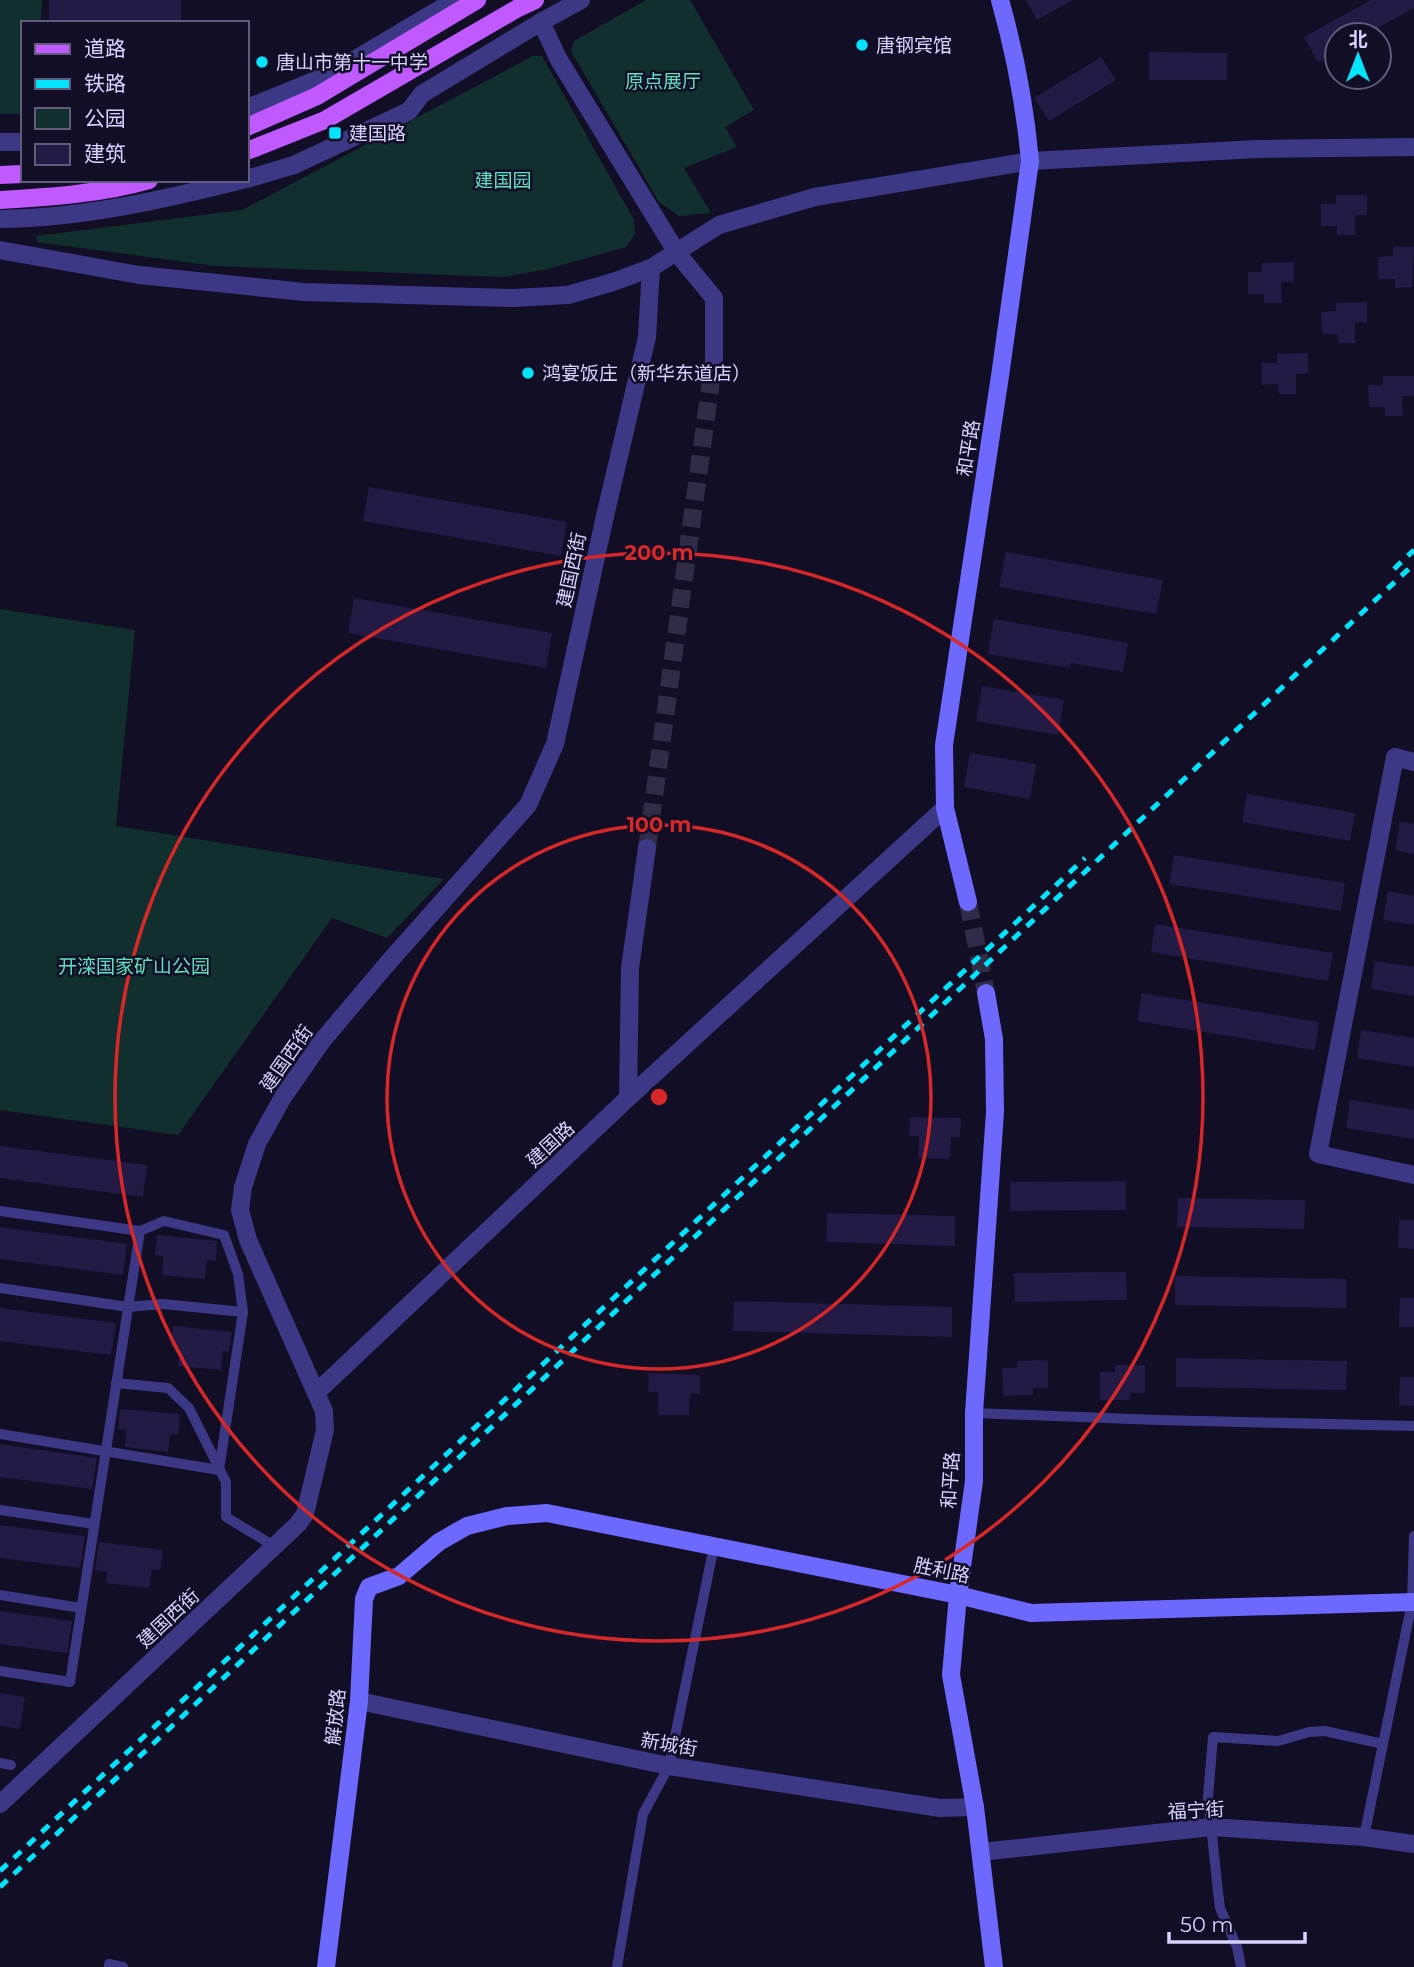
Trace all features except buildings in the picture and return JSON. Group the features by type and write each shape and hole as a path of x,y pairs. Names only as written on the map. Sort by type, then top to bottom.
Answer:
{"main road":[{"path":"248,127 317,96 477,0"},
{"path":"248,151 325,120 535,0"},
{"path":"0,175 21,174"},
{"path":"0,200 60,196 142,182"}],"street":[{"path":"248,108 349,63 455,0"},
{"path":"248,179 294,165 409,111 422,94 582,0"},
{"name":"和平路","path":"968,902 945,808 944,745 1030,162 1018,71 1000,0"},
{"path":"541,22 559,60 677,253 714,299 715,359"},
{"path":"0,142 21,142"},
{"path":"0,250 139,275 304,292 514,298 568,295 651,268 719,225 815,197 1030,162 1258,149 1414,147"},
{"path":"0,219 32,219 102,211 236,182"},
{"name":"建国西街","path":"0,1804 298,1524 305,1514 325,1430 324,1411 248,1240 240,1210 243,1187 257,1144 284,1097 322,1041 528,806 555,744 647,337 651,268"},
{"path":"1414,762 1395,757 1318,1154 1414,1175"},
{"name":"建国路","path":"317,1392 628,1098 945,808"},
{"path":"628,1098 630,968 648,848"},
{"name":"和平路","path":"986,993 994,1039 995,1112 974,1413 974,1480 958,1595 951,1675 975,1807 994,1967"},
{"name":"胜利路","path":"467,1526 506,1516 547,1513 958,1595 1031,1613 1413,1602"},
{"name":"解放路","path":"326,1967 359,1701 364,1599 369,1587 399,1577 439,1542 467,1526"},
{"name":"新城街","path":"359,1701 668,1766 940,1808 975,1807"},
{"name":"福宁街","path":"981,1852 1211,1827 1364,1837 1414,1844"}],"lane":[{"path":"0,1211 140,1231 164,1221 224,1236 238,1273 243,1312 219,1470"},
{"path":"0,1671 70,1682 140,1231"},
{"path":"0,1288 128,1307 163,1304 243,1312"},
{"path":"116,1383 168,1388 189,1408 226,1482 226,1517 274,1546"},
{"path":"974,1413 1414,1426"},
{"path":"0,1434 219,1470"},
{"path":"0,1510 94,1524"},
{"path":"1364,1837 1413,1602 1414,1536"},
{"path":"617,1967 643,1814 668,1766 714,1546"},
{"path":"0,1595 81,1608"},
{"path":"1241,1967 1237,1947 1220,1908 1208,1797 1213,1737 1278,1741 1309,1732 1325,1731 1383,1744"},
{"path":"109,1967 109,1964 123,1967"}],"green space":[{"path":"0,0 42,0 41,21 21,21 21,114 0,114"},
{"name":"原点展厅","path":"646,0 690,0 754,110 725,127 737,147 684,168 711,213 679,216 659,202 571,51 574,41"},
{"name":"建国园","path":"533,56 542,56 634,220 635,234 626,247 548,269 504,277 215,266 37,242 36,236 242,210"},
{"name":"开滦国家矿山公园","path":"0,609 135,630 116,826 444,879 387,938 332,918 178,1135 0,1110"}],"tunnel":[{"path":"647,848 714,359"},
{"path":"968,902 986,993"}],"railway":[{"path":"1394,569 1414,550"},
{"path":"0,1887 1414,564"},
{"path":"0,1871 1085,858"}],"place":[{"name":"唐钢宾馆","path":"862,45"},
{"name":"唐山市第十一中学","path":"262,62"},
{"name":"建国路","path":"335,133"},
{"name":"鸿宴饭庄（新华东道店）","path":"528,373"}]}
